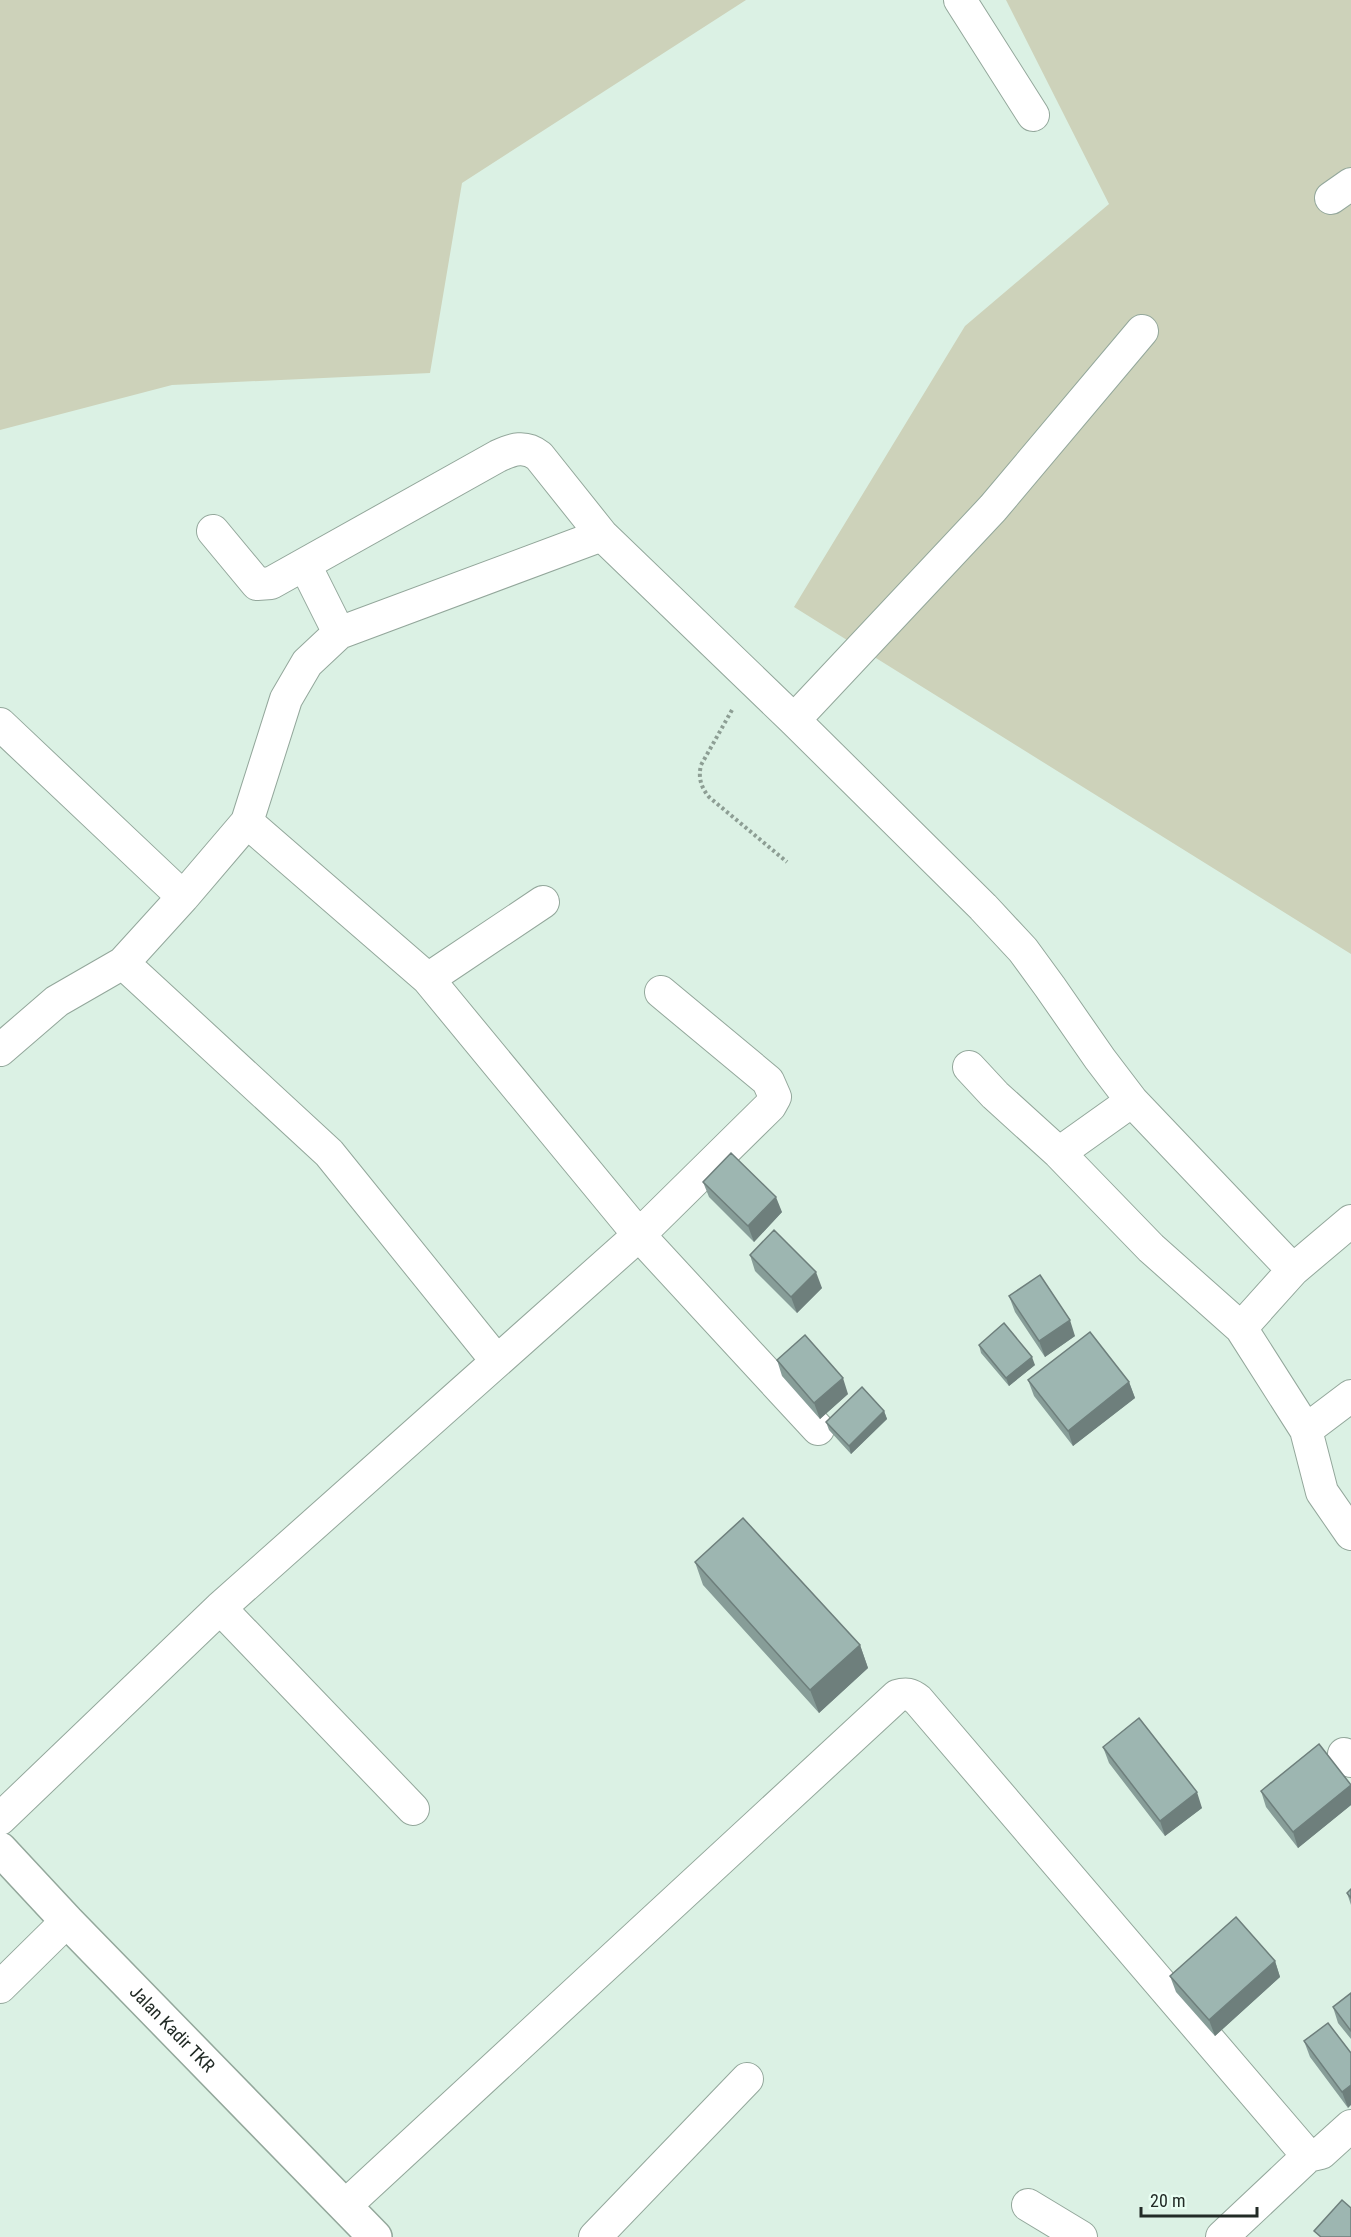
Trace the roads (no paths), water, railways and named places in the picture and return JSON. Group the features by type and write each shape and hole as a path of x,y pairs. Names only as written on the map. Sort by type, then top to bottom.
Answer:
{"street":[{"path":"960,0 1033,115"},
{"path":"794,720 993,508 1142,331"},
{"path":"213,531 257,584 272,584 498,456 517,449 532,450 602,536 984,907 1023,950 1132,1101 1293,1270"},
{"path":"2,1045 57,1001 123,963 247,822 286,699 307,663 339,633 602,536"},
{"path":"304,565 339,633"},
{"path":"0,724 183,897"},
{"path":"247,822 428,979 639,1235 818,1430"},
{"path":"428,979 543,902"},
{"path":"123,963 329,1153 496,1360"},
{"path":"0,1819 220,1608 639,1235 770,1106 775,1097 768,1081 661,992"},
{"path":"969,1067 1151,1248 1240,1328 1306,1430 1322,1492 1351,1534"},
{"path":"1059,1154 1132,1101"},
{"path":"1240,1328 1293,1270 1351,1221"},
{"path":"1306,1430 1351,1396"},
{"path":"220,1608 413,1809"},
{"path":"345,2206 897,1696 904,1694 918,1700 1308,2156"},
{"name":"Jalan Kadir TKR","path":"0,1849 67,1922 375,2237"},
{"path":"0,1987 67,1922"},
{"path":"596,2237 747,2079"},
{"path":"1222,2237 1308,2156 1321,2153 1351,2126"},
{"path":"1028,2205 1081,2237"}]}
